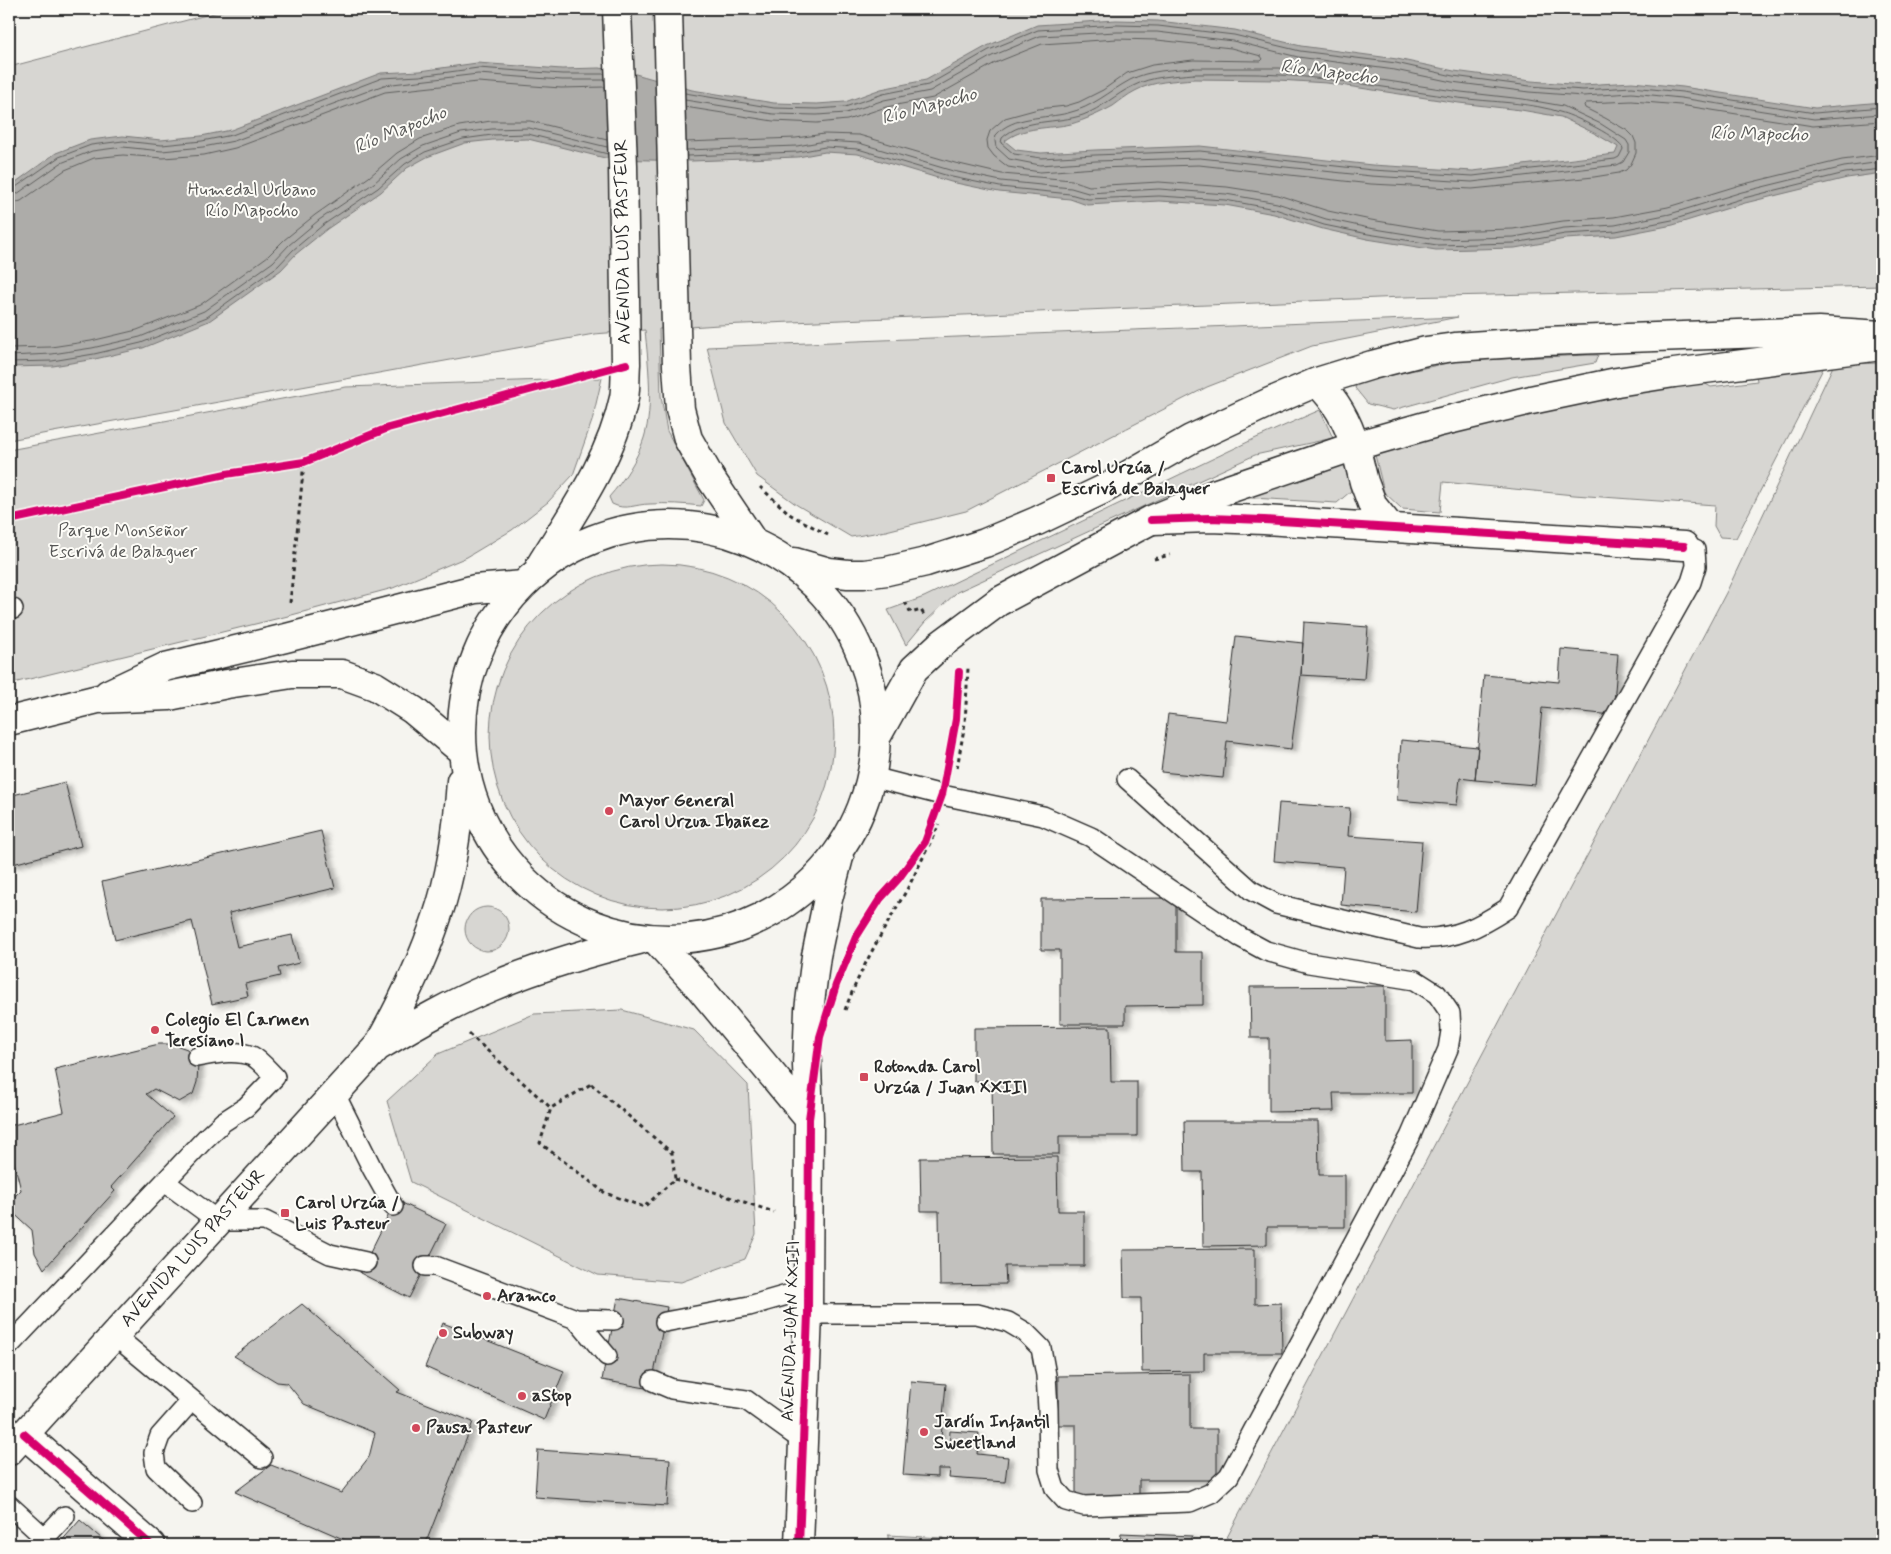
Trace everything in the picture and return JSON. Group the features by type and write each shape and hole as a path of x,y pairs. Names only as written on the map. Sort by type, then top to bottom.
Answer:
{"main road":[{"name":"AVENIDA LUIS PASTEUR","path":"16,1443 378,1046 401,1004 421,961 438,916 450,870 458,822 461,723 464,695 472,669 484,639 502,611 529,580 582,499 608,447 624,397 626,354 623,165 617,9"},
{"path":"668,9 677,366 680,409 688,439 711,479 754,543"},
{"path":"786,560 829,572 864,574 926,562 985,543 1102,490 1191,439 1226,422 1316,382 1397,358 1455,347 1545,341 1809,331 1882,335"},
{"path":"878,734 914,669 940,645 998,602 1151,520 1222,491 1355,446 1436,423 1617,382 1882,346"},
{"path":"1316,382 1330,395 1341,411 1355,446 1364,482 1373,506 1390,527"},
{"path":"1151,520 1208,518 1264,520 1684,546"},
{"path":"9,721 98,699 169,696 227,684 292,674 342,674 375,686 413,710 461,763 477,814 495,843 528,882 562,908 599,927 648,940 698,938 740,927 785,903 812,882 841,850 860,815 872,777 878,734 874,693 862,654 847,625 817,586 786,560 754,543 710,529 663,525 617,532 574,548 529,580 475,589 165,667 98,699"},
{"name":"AVENIDA JUAN XXIII","path":"799,1545 808,1302 808,1010 817,947 841,850"},
{"name":"AVENIDA LUIS PASTEUR","path":"378,1046 443,1010 490,987 539,968 589,952 648,940"},
{"path":"648,940 707,996 809,1118"},
{"path":"16,1443 151,1545"}],"lane":[{"path":"1127,779 1252,891 1276,904 1419,938 1435,939 1450,937 1485,924 1508,908 1691,582 1696,566 1695,550 1684,546"},
{"path":"665,1322 749,1306 808,1302 977,1314 1008,1322 1025,1332 1041,1348 1046,1374 1049,1470 1056,1490 1066,1500 1084,1506 1190,1502 1211,1493 1229,1476 1410,1136 1448,1049 1451,1031 1450,1013 1437,994 1415,980 1309,963 1266,951 1240,937 1092,837 1043,816 946,796 872,777"},
{"path":"9,1346 222,1122 246,1107 275,1077 253,1057 244,1054 224,1053 197,1057"},
{"path":"335,1094 393,1206"},
{"path":"165,1182 218,1221 265,1221 330,1254 366,1262"},
{"path":"429,1263 576,1319 614,1320"},
{"path":"576,1319 607,1356"},
{"path":"114,1335 262,1458"},
{"path":"653,1381 672,1389 746,1400 802,1441"},
{"path":"192,1400 160,1436 154,1453 156,1468 192,1503"},
{"path":"9,1505 42,1542 65,1516"}],"path":[{"path":"294,464 312,459"},
{"path":"286,638 304,462"},
{"path":"754,482 791,515 830,536"},
{"path":"1147,560 1176,554"},
{"path":"844,1014 871,954 913,876 959,760 965,723 968,665 963,668"},
{"path":"915,856 925,842 946,796"},
{"path":"443,1010 551,1108"},
{"path":"591,1084 672,1154 675,1179 644,1207 605,1193 540,1142 551,1108 591,1084"},
{"path":"675,1179 809,1223"}],"green space":[{"name":"Humedal Urbano Río Mapocho","path":"229,9 1882,9 1882,286 1403,297 659,329 661,396 667,431 704,500 701,506 645,504 622,507 612,504 609,497 634,462 647,426 650,399 645,330 594,334 9,440 9,67"},
{"path":"1458,317 1312,346 1207,387 966,511 886,531 851,537 797,505 757,476 726,423 707,347"},
{"path":"1598,355 1595,363 1512,377 1393,410 1368,404 1355,388 1358,382 1457,361"},
{"path":"1826,363 1736,538 1720,537 1714,526 1715,505 1574,495 1443,482 1440,512 1402,509 1384,492 1374,451 1492,417 1697,379 1711,387 1757,381 1755,369"},
{"path":"1882,363 1882,1545 1223,1545 1727,591 1834,364"},
{"name":"Parque Monseñor Escrivá de Balaguer","path":"602,378 592,421 573,475 548,502 512,530 467,557 393,588 288,616 9,684 9,450 346,387"},
{"path":"1320,410 1333,438 1255,455 957,592 925,622 906,645 888,610 924,597 1254,439"},
{"path":"1343,459 1351,491 1337,503 1235,497"},
{"path":"662,564 695,568 728,577 771,603 795,627 821,670 830,703 834,736 830,769 821,802 795,845 771,869 728,895 695,904 662,908 629,904 596,895 553,869 529,845 503,802 494,769 490,736 494,703 503,670 529,627 553,603 596,577 629,568"},
{"path":"483,907 491,907 503,913 509,929 503,945 491,951 483,951 471,945 465,933 465,925 471,913"},
{"path":"622,1010 694,1030 748,1085 756,1234 745,1259 681,1282 598,1275 411,1182 387,1101 438,1054 534,1014"},
{"path":"888,1535 943,1538 943,1545 888,1545"}],"water":[{"name":"Río Mapocho","path":"1116,20 1158,21 1235,30 1301,46 1397,59 1454,71 1531,81 1583,85 1632,82 1683,87 1815,108 1882,102 1882,173 1847,178 1745,203 1673,225 1616,236 1565,239 1515,248 1436,250 1367,239 1323,229 1274,214 1225,205 1159,201 1087,205 1070,199 999,192 951,182 858,154 825,152 798,157 692,161 609,159 528,139 493,140 465,143 427,157 407,168 381,192 327,229 296,254 281,270 209,321 143,348 53,366 9,367 9,187 56,153 90,140 123,136 161,140 201,136 231,130 381,73 420,71 477,63 562,69 599,68 625,71 692,90 774,103 817,104 845,102 881,89 926,80 987,46 1037,25","holes":["1194,79 1278,80 1327,83 1561,117 1618,147 1615,154 1473,171 1372,165 1200,146 1041,153 1016,150 1005,141 1028,130 1063,126 1098,114 1135,91 1156,83"]}],"building":[{"path":"1304,622 1368,627 1364,679 1301,675"},
{"path":"1236,636 1303,643 1301,675 1291,749 1227,741 1223,778 1161,772 1168,714 1226,721"},
{"path":"1561,649 1618,654 1613,715 1542,708 1535,785 1475,780 1484,675 1559,682"},
{"path":"1401,740 1478,747 1475,780 1460,778 1457,805 1397,800"},
{"path":"65,782 81,846 9,865 9,796"},
{"path":"1279,803 1350,808 1348,836 1422,841 1416,912 1341,905 1344,867 1274,861"},
{"path":"321,831 335,888 229,913 237,947 292,935 299,963 278,968 280,976 245,984 248,996 212,1004 192,921 115,940 102,882"},
{"path":"1176,898 1176,952 1203,952 1203,1005 1125,1006 1125,1024 1060,1024 1060,950 1041,950 1041,899"},
{"path":"1385,986 1385,1041 1412,1040 1412,1093 1333,1093 1334,1111 1269,1112 1269,1038 1251,1038 1250,987"},
{"path":"1110,1027 1111,1082 1137,1082 1137,1136 1059,1136 1059,1154 993,1154 992,1081 974,1081 974,1028"},
{"path":"159,1044 173,1044 187,1049 198,1064 197,1082 193,1094 179,1102 154,1089 146,1094 173,1117 111,1187 115,1191 44,1269 35,1253 32,1230 9,1209 9,1202 21,1190 9,1142 9,1126 64,1112 55,1069"},
{"path":"1184,1121 1318,1121 1319,1175 1345,1175 1345,1227 1267,1227 1267,1245 1203,1246 1202,1172 1185,1172"},
{"path":"1057,1157 1058,1211 1084,1211 1084,1266 1005,1266 1006,1284 940,1285 939,1211 921,1211 920,1158"},
{"path":"396,1200 446,1224 409,1298 360,1273"},
{"path":"1255,1249 1255,1304 1281,1303 1282,1353 1204,1353 1204,1371 1142,1372 1141,1298 1124,1298 1123,1250"},
{"path":"618,1298 667,1307 651,1389 602,1380"},
{"name":"Pausa Pasteur","path":"302,1304 400,1390 397,1392 473,1422 425,1545 357,1545 235,1492 271,1465 341,1493 369,1457 375,1433 304,1404 287,1383 277,1382 234,1356"},
{"name":"aStop","path":"443,1323 564,1371 544,1420 425,1367"},
{"path":"1190,1374 1190,1429 1217,1429 1217,1480 1139,1480 1139,1498 1076,1499 1076,1425 1058,1425 1058,1376"},
{"name":"Jardín Infantil Sweetland","path":"911,1381 946,1384 940,1448 949,1449 950,1431 979,1433 977,1454 1008,1457 1005,1482 949,1478 950,1469 938,1469 938,1477 903,1475"},
{"path":"538,1450 670,1459 667,1506 535,1497"},
{"path":"80,1520 109,1545 58,1545"},
{"path":"1121,1533 1192,1536 1187,1545 1120,1545"}],"cycle path":[{"path":"9,520 226,474 304,462 388,428 626,364"},
{"path":"1151,520 1209,518 1264,520 1684,546"},
{"path":"799,1545 808,1314 809,1119 820,1037 836,985 856,937 880,899 899,878 925,842 942,795 956,719 959,672"},
{"path":"24,1434 151,1545"}],"place":[{"name":"Carol Urzúa / Escrivá de Balaguer","path":"1051,478"},
{"name":"Mayor General Carol Urzua Ibañez","path":"609,811"},
{"name":"Colegio El Carmen Teresiano I","path":"155,1030"},
{"name":"Rotonda Carol Urzúa / Juan XXIII","path":"864,1077"},
{"name":"Carol Urzúa / Luis Pasteur","path":"285,1213"},
{"name":"Aramco","path":"487,1296"},
{"name":"Subway","path":"443,1333"},
{"name":"aStop","path":"522,1396"},
{"name":"Pausa Pasteur","path":"416,1428"},
{"name":"Jardín Infantil Sweetland","path":"924,1432"}]}
